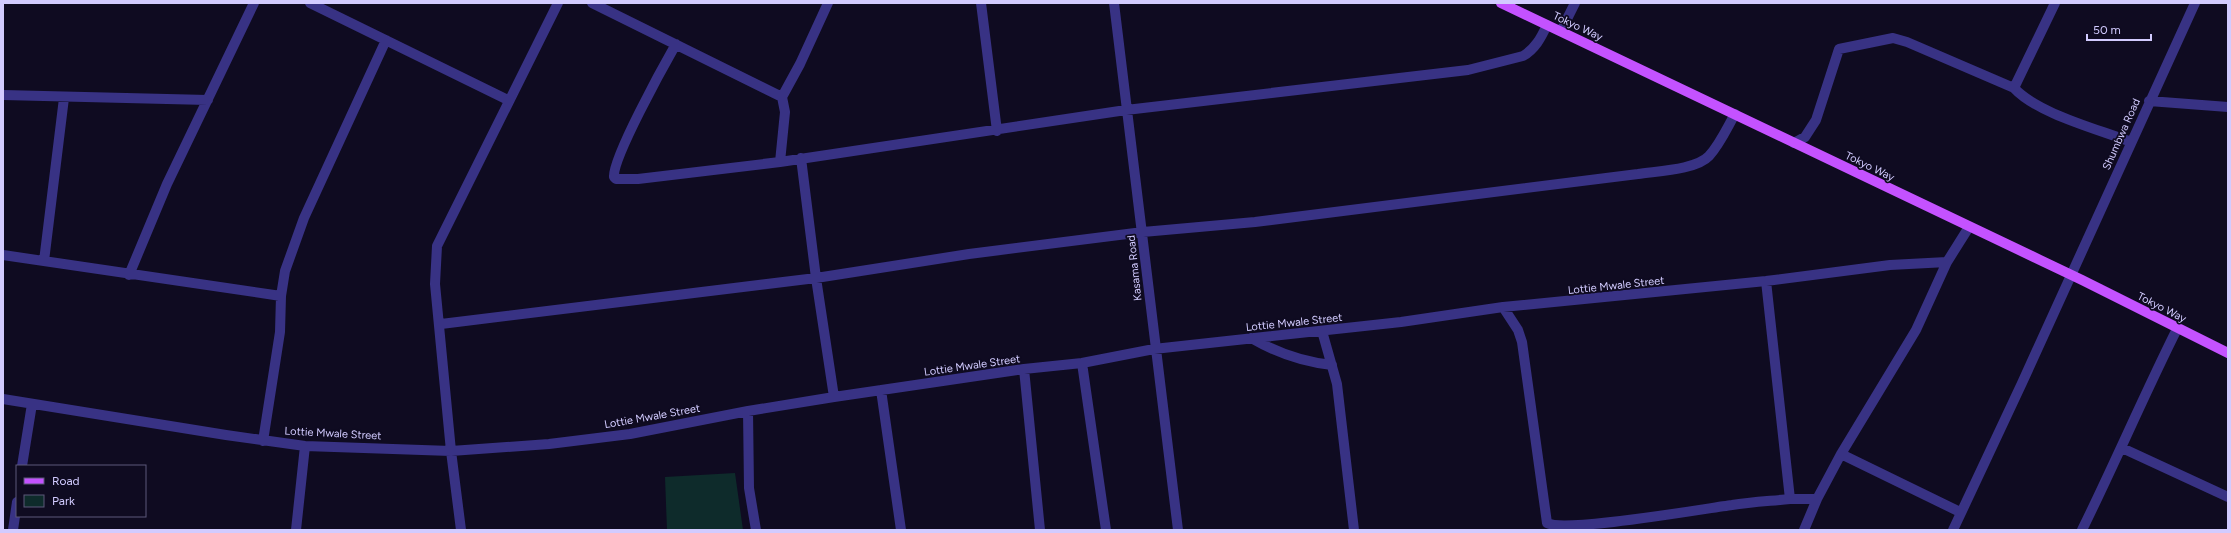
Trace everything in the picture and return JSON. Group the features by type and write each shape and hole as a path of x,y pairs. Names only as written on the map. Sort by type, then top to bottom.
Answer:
{"main road":[{"name":"Tokyo Way","path":"1500,3 1735,114 2228,353"}],"street":[{"path":"129,275 167,184 254,3"},
{"path":"310,3 508,100"},
{"path":"461,530 451,451 441,324 435,284 437,246 508,100 538,46 558,3"},
{"path":"592,3 782,97"},
{"path":"780,162 785,112 782,97 800,64 828,3"},
{"path":"981,3 997,131"},
{"name":"Kasama Road","path":"1114,3 1126,110 1143,232 1154,349 1178,530"},
{"path":"1561,31 1574,3"},
{"path":"2014,88 2054,3"},
{"name":"Shumbwa Road","path":"1953,530 1960,512 2071,276 2195,3"},
{"path":"676,44 651,89 615,169 614,177 623,180 638,179 780,162 906,142 997,131 1126,110 1468,70 1523,56 1530,52 1540,39 1547,25"},
{"path":"1794,143 1805,137 1816,120 1836,53 1839,49 1893,38 1901,40 2014,88 2022,97 2056,114 2131,142"},
{"path":"263,441 280,332 281,296 285,271 304,218 386,40"},
{"path":"3,95 64,98 134,97 208,100"},
{"path":"44,261 64,98"},
{"path":"2149,102 2228,107"},
{"path":"441,324 816,278 968,254 1143,232 1255,222 1638,174 1694,165 1708,157 1719,143 1735,114"},
{"path":"802,158 816,278 834,397"},
{"path":"1804,530 1817,499 1841,454 1916,330 1947,262 1968,227"},
{"path":"3,255 129,275 281,296"},
{"name":"Lottie Mwale Street","path":"3,399 263,441 305,446 451,451 549,444 630,434 748,411 834,397 1024,369 1082,363 1154,349 1401,322 1503,307 1766,281 1890,265 1947,262"},
{"path":"1766,281 1790,499"},
{"path":"1503,307 1518,330 1522,342 1547,523 1560,526 1624,521 1733,505 1790,499 1817,499"},
{"path":"2082,530 2122,448 2146,390 2177,329"},
{"path":"1322,331 1337,384 1354,530"},
{"path":"1251,338 1272,351 1310,363 1332,365"},
{"path":"1082,363 1106,530"},
{"path":"1024,369 1040,530"},
{"path":"881,390 901,530"},
{"path":"22,465 32,404"},
{"path":"748,411 749,488 756,530"},
{"path":"296,530 305,446"},
{"path":"2122,448 2228,497"},
{"path":"1841,454 1960,512"},
{"path":"13,530 16,509"}],"green space":[{"path":"735,473 743,530 667,530 665,477"}]}
